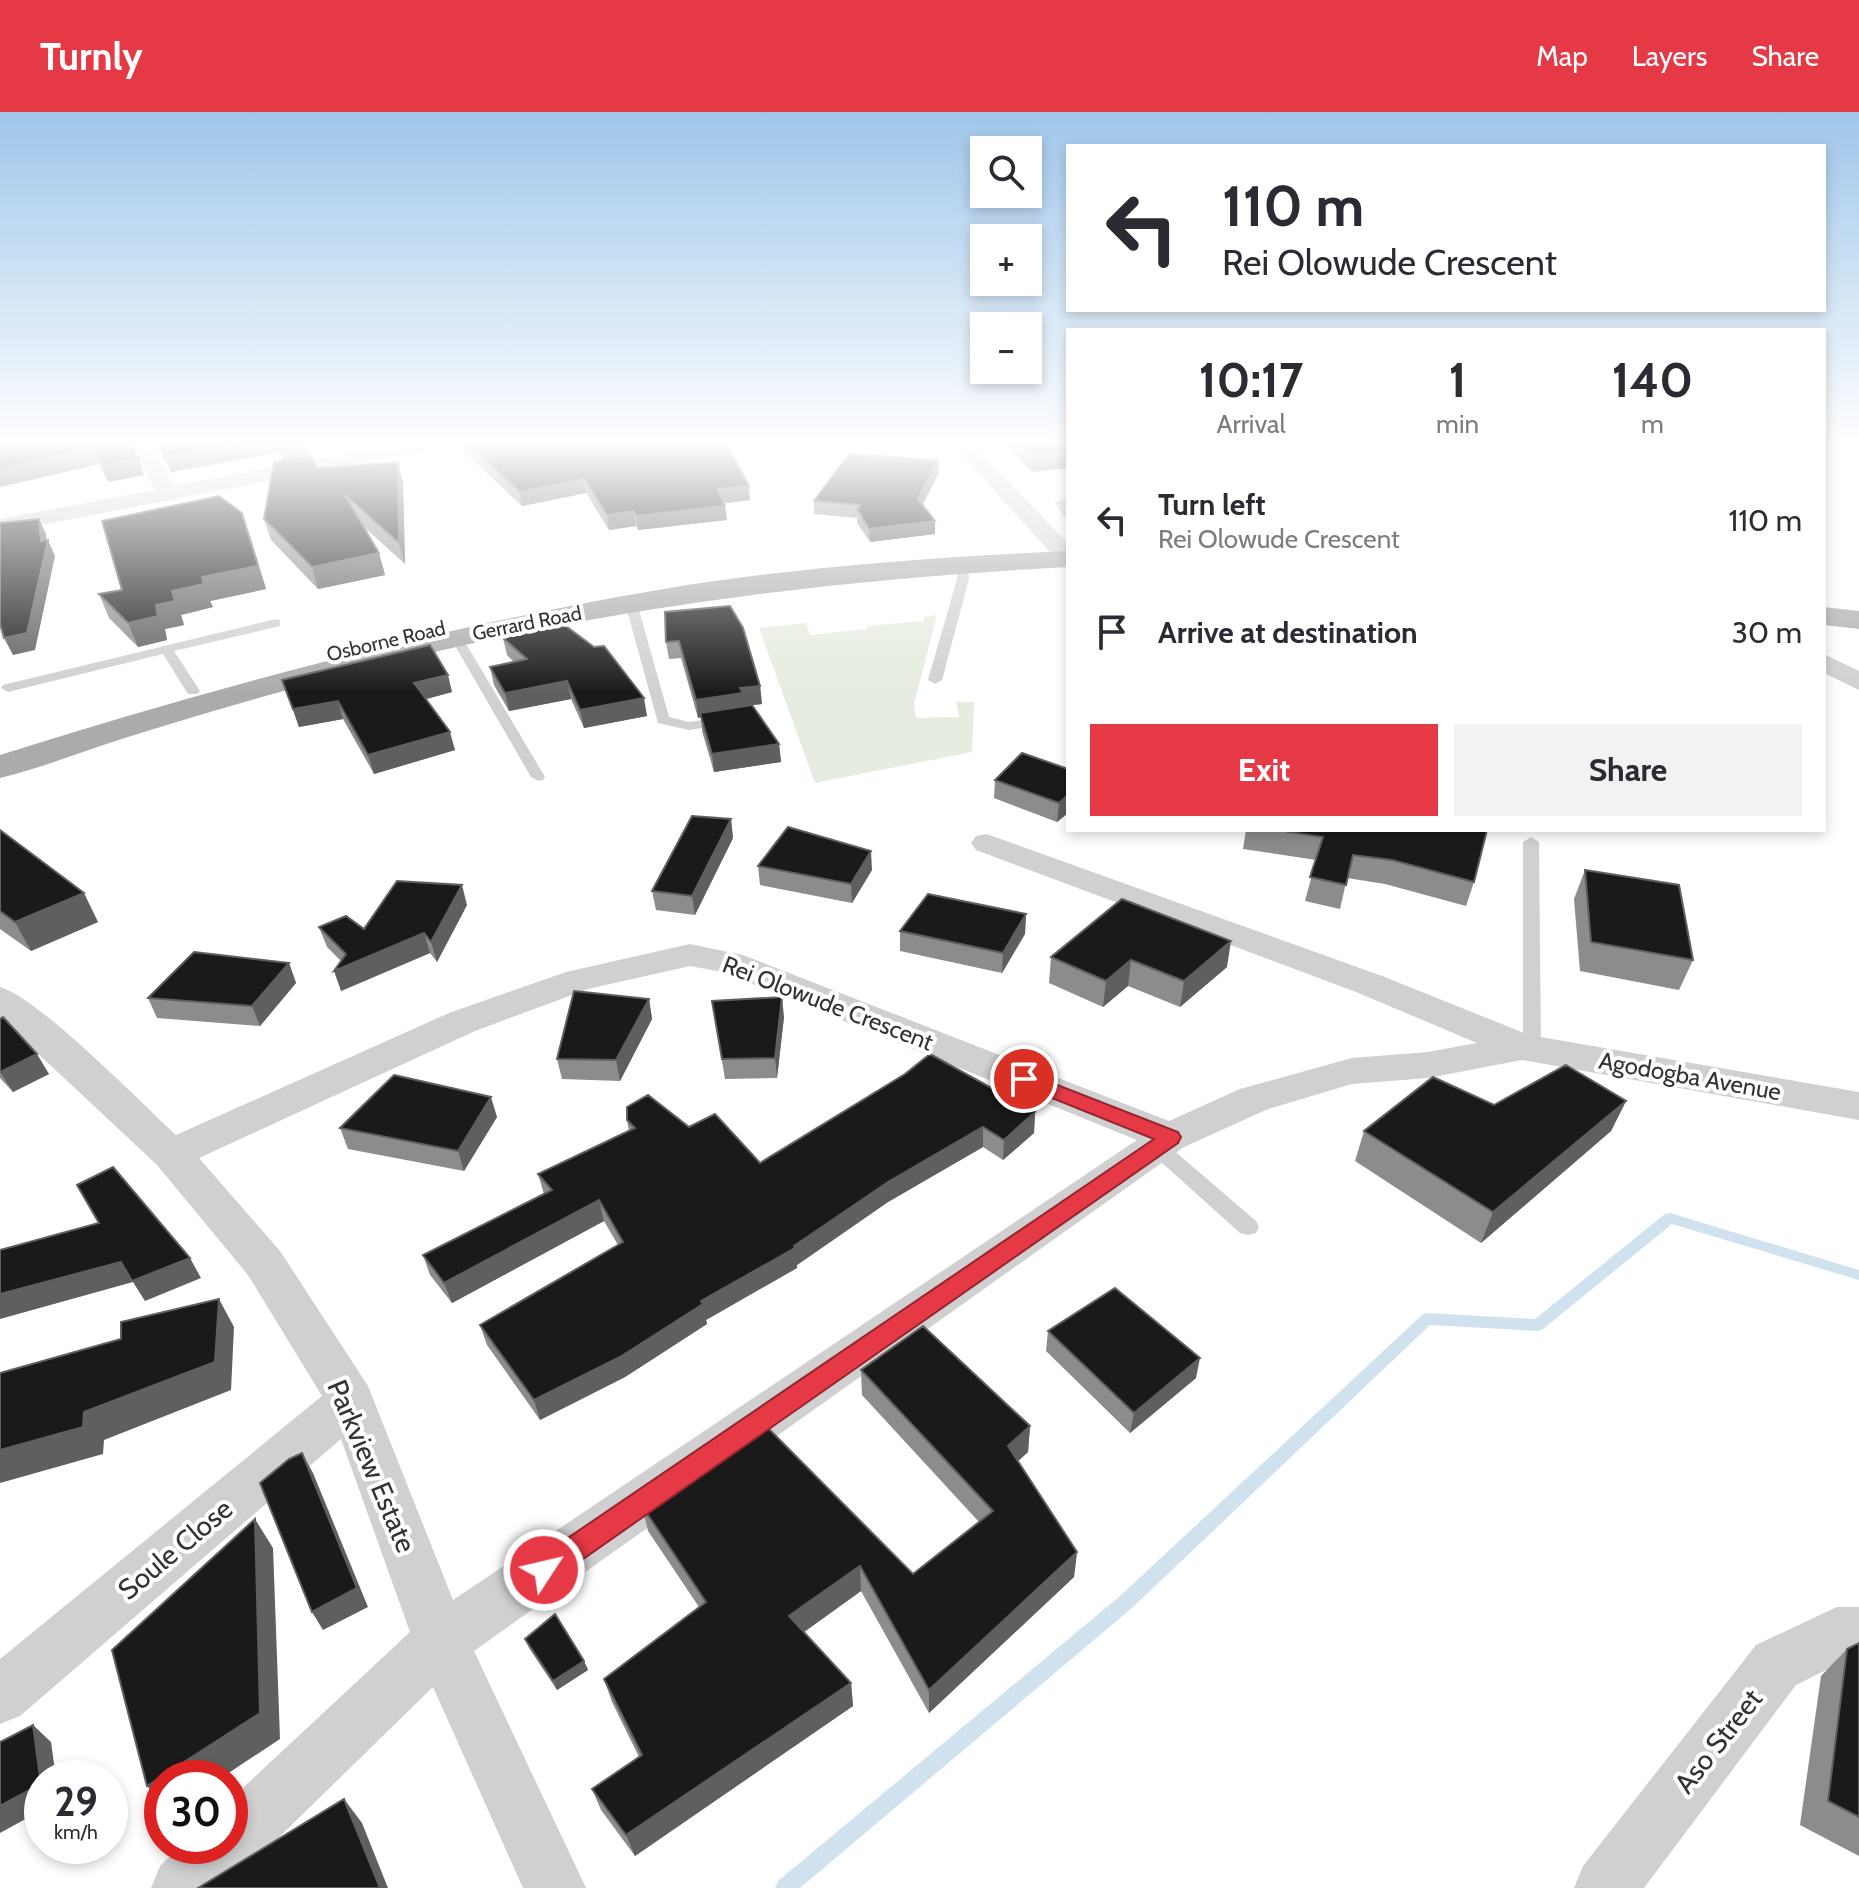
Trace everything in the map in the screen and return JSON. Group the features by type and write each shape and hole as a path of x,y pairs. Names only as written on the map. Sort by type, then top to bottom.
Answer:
{"main road":[{"name":"Gerrard Road","path":"0,767 238,692 456,637 631,603 809,577 1065,551"},
{"name":"Osborne Road","path":"0,751 193,691 400,637 636,589 840,561 1065,551"},
{"path":"1826,604 1859,607"},
{"path":"1826,616 1859,620"}],"street":[{"path":"1042,527 1065,551"},
{"path":"1826,663 1859,682"},
{"path":"987,843 1369,984 1527,1048"},
{"name":"Rei Olowude Crescent","path":"171,1154 462,1022 579,980 690,955 731,963 1164,1142"},
{"name":"Parkview Estate","path":"0,999 36,1028 171,1154 264,1263 351,1401 441,1641 555,1888"},
{"path":"248,1825 441,1641 1164,1142 1254,1099 1352,1071 1428,1065 1527,1048"},
{"name":"Agodogba Avenue","path":"1527,1048 1859,1106"},
{"name":"Soule Close","path":"0,1696 351,1401"},
{"name":"Aso Street","path":"1605,1888 1776,1665 1837,1635 1859,1635"},
{"path":"182,1888 207,1864"}],"lane":[{"path":"935,680 963,579 962,563"},
{"path":"631,603 663,720 689,726 744,718"},
{"path":"8,688 276,623"},
{"path":"456,637 538,777"},
{"path":"166,649 193,691"},
{"path":"1527,1048 1531,842"},
{"path":"1164,1142 1248,1227"}],"shaded area":[{"path":"937,615 914,704 916,718 959,717 956,702 974,702 972,752 815,783 759,628 806,623 810,635 924,621 923,617"}],"building":[{"path":"0,527 40,527 41,541 48,540 27,633 4,638 0,624"},
{"path":"104,527 246,527 258,566 202,577 204,584 172,591 175,601 156,605 158,616 128,623 99,594 122,590"},
{"path":"272,527 364,527 379,553 312,567"},
{"path":"381,527 399,527 399,543"},
{"path":"730,606 743,628 760,686 740,688 743,693 696,700 679,641 666,642 665,612"},
{"path":"562,623 594,647 604,646 644,698 580,710 567,681 505,693 490,667 527,659 503,638"},
{"path":"430,645 448,675 414,683 450,732 368,755 338,701 293,709 282,680"},
{"path":"752,705 779,744 712,754 700,713"},
{"path":"1022,753 1066,768 1066,797 1059,803 995,780"},
{"path":"692,816 731,819 692,896 652,891"},
{"path":"788,827 871,851 851,884 758,866"},
{"path":"0,830 84,893 15,922 0,911"},
{"path":"1290,832 1486,832 1474,882 1392,860 1353,855 1346,885 1310,877 1323,837"},
{"path":"1585,870 1679,885 1693,960 1591,942"},
{"path":"397,881 462,885 431,942 424,933 334,971 346,954 319,927 346,916 364,929"},
{"path":"928,894 1026,914 1003,953 900,931"},
{"path":"1122,899 1231,941 1184,981 1131,960 1106,981 1051,957"},
{"path":"194,952 289,963 252,1006 148,998"},
{"path":"574,991 649,999 616,1060 557,1059"},
{"path":"782,997 775,1058 722,1059 712,1001"},
{"path":"3,1017 37,1054 0,1072 0,1019"},
{"path":"930,1054 1035,1112 1004,1140 983,1127 888,1182 795,1248 701,1301 703,1304 620,1357 534,1400 480,1325 623,1242 599,1200 444,1283 423,1255 552,1190 538,1174 635,1128 627,1120 627,1107 648,1095 689,1127 715,1114 760,1163 905,1074"},
{"path":"1566,1065 1626,1101 1493,1212 1364,1131 1433,1077 1494,1105"},
{"path":"394,1075 491,1097 458,1151 340,1128"},
{"path":"113,1167 190,1258 132,1281 121,1262 0,1294 0,1250 99,1223 77,1185"},
{"path":"1115,1288 1200,1358 1134,1413 1048,1331"},
{"path":"219,1299 215,1362 84,1412 83,1427 0,1450 0,1373 121,1339 121,1322"},
{"path":"923,1326 1030,1426 1008,1446 1077,1552 929,1690 860,1566 789,1616 851,1683 626,1835 592,1789 642,1755 604,1679 706,1602 642,1506 690,1472 693,1475 768,1428 913,1574 993,1511 861,1370"},
{"path":"302,1453 357,1588 312,1612 260,1483 289,1459"},
{"path":"255,1519 260,1713 187,1760 144,1760 144,1774 112,1650"},
{"path":"555,1614 584,1661 553,1681 525,1639"},
{"path":"1859,1643 1859,1817 1828,1801 1847,1649"},
{"path":"33,1725 38,1760 24,1760 24,1793 0,1806 0,1742"},
{"path":"344,1799 380,1888 198,1888 237,1864 248,1864 248,1858"}],"waterway":[{"path":"785,1888 1126,1602 1427,1319 1538,1325 1670,1218 1859,1275"}],"route":[{"path":"544,1570 1170,1137 1024,1079"}]}
